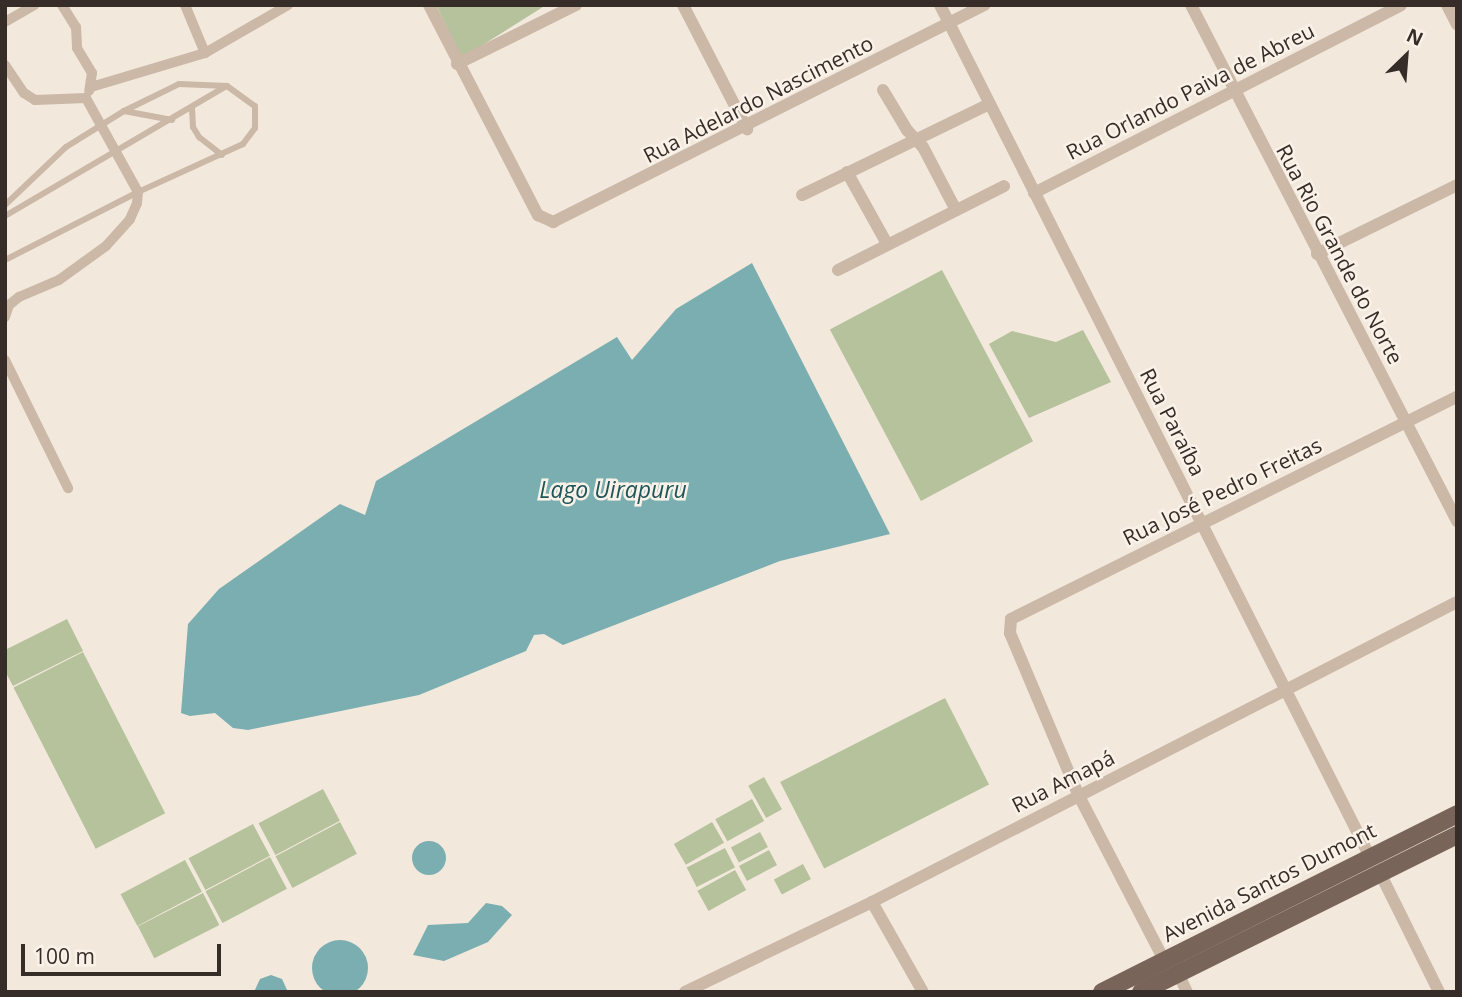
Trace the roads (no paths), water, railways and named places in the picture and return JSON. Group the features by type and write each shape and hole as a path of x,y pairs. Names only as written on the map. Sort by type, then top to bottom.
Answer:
{"main road":[{"name":"Avenida Santos Dumont","path":"1141,992 1171,967 1370,858 1457,814"},
{"name":"Avenida Santos Dumont","path":"1102,992 1171,967 1380,873 1457,835"}],"street":[{"path":"5,22 34,5"},
{"path":"62,5 76,27 77,48 92,73 91,87 86,98"},
{"path":"185,5 205,52"},
{"path":"91,87 205,52 288,5"},
{"path":"429,5 457,64 576,5"},
{"path":"682,5 747,128"},
{"name":"Rua Paraíba","path":"940,5 1370,858"},
{"name":"Rua Adelardo Nascimento","path":"457,64 538,215 547,222 747,128 985,5"},
{"name":"Rua Rio Grande do Norte","path":"1191,5 1457,521"},
{"name":"Rua Orlando Paiva de Abreu","path":"1034,193 1401,5"},
{"path":"1447,5 1457,24"},
{"path":"5,65 23,93 35,100 86,98"},
{"path":"883,90 956,209"},
{"path":"5,317 9,305 19,297 59,280 106,246 130,219 138,192 86,98"},
{"path":"802,195 914,137 989,104"},
{"path":"847,172 887,244"},
{"path":"1317,254 1457,185"},
{"path":"838,270 1004,186"},
{"path":"5,360 68,488"},
{"name":"Rua José Pedro Freitas","path":"1078,794 1009,626 1016,614 1457,397"},
{"name":"Rua Amapá","path":"685,992 872,902 1457,602"},
{"path":"1078,794 1187,992"},
{"path":"1380,873 1439,992"},
{"path":"872,902 920,990"}],"lane":[{"path":"5,205 44,164 101,123 179,84 227,86 248,97 257,116 251,136 222,155 138,192 5,260"},
{"path":"5,216 118,154 227,86"},
{"path":"192,108 193,127 198,137 222,155"},
{"path":"124,111 172,120"}],"water":[{"name":"Lago Uirapuru","path":"752,263 890,534 780,561 563,645 544,634 534,635 526,651 419,695 248,730 233,728 215,713 190,716 181,713 188,624 219,589 340,504 365,515 376,481 617,337 632,360 676,309"},
{"path":"429,841 441,846 446,858 441,870 429,875 417,870 412,858 417,846"},
{"path":"486,903 502,906 512,915 488,942 444,961 413,955 428,925 468,923"},
{"path":"334,940 346,940 360,948 368,962 366,979 360,988 346,996 334,996 317,984 312,974 312,962 324,945"},
{"path":"271,975 282,979 288,992 254,992 260,979"}]}
